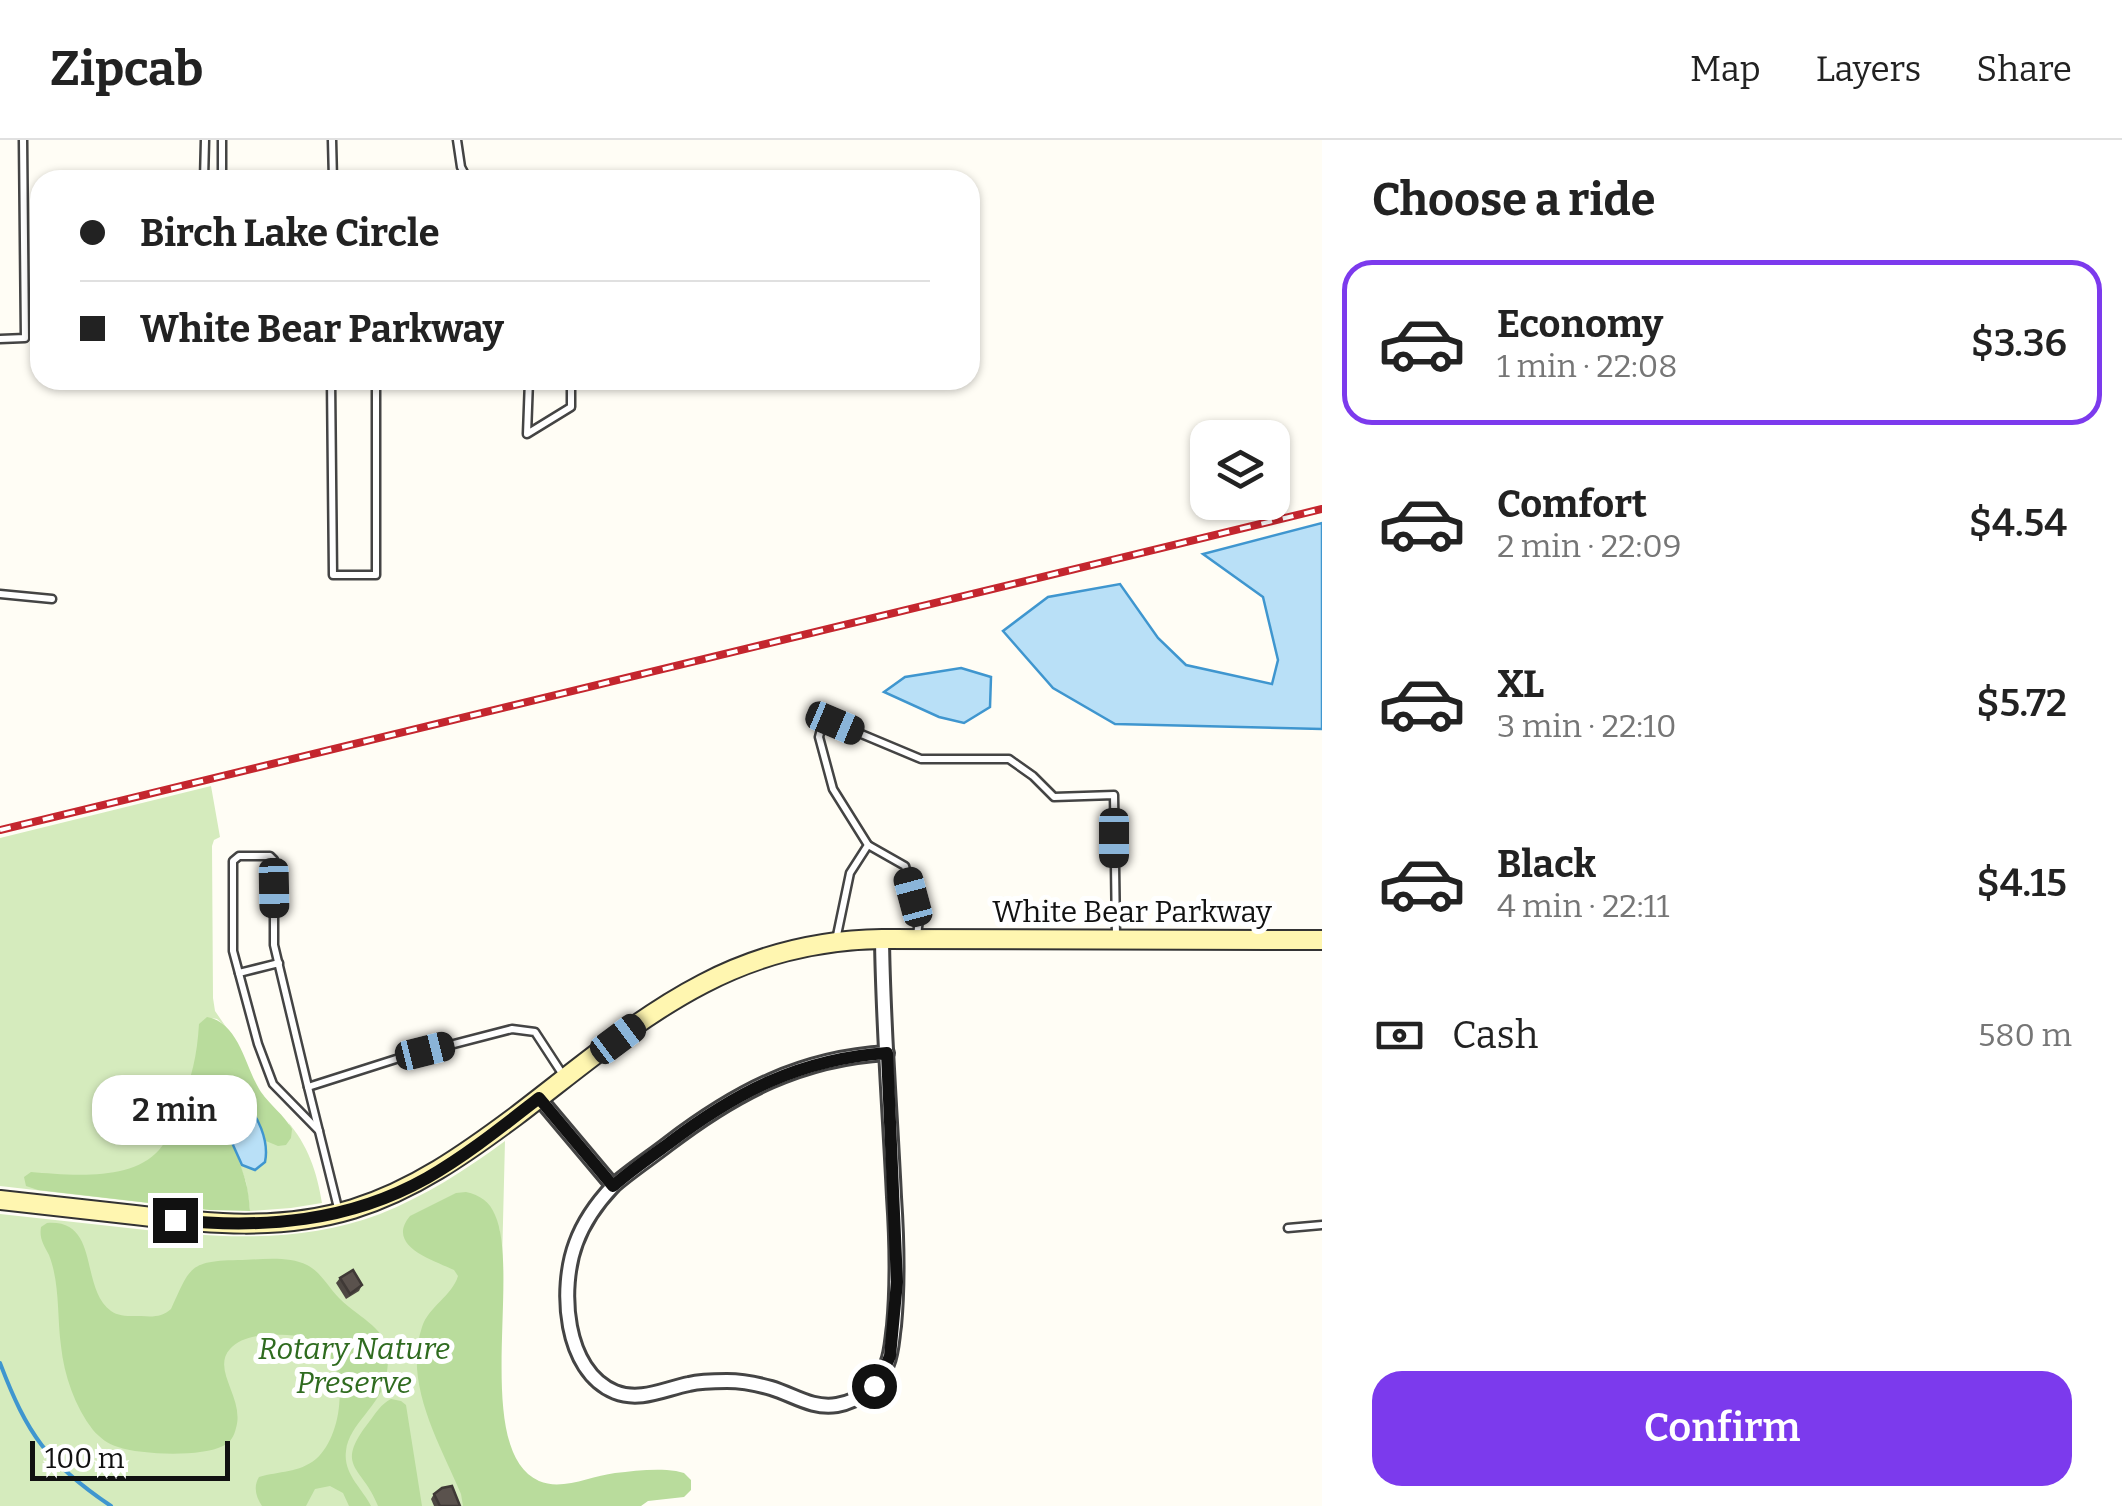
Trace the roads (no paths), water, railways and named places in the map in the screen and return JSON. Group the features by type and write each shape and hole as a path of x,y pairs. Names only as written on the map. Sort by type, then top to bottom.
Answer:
{"street":[{"name":"White Bear Parkway","path":"0,1200 234,1225 291,1222 372,1203 431,1176 471,1150 660,1008 713,977 777,953 836,942 882,939 1322,940"},
{"path":"882,939 897,1254 896,1301 887,1364 876,1382 856,1398 835,1405 818,1405 767,1387 726,1381 694,1383 631,1396 598,1382 586,1368 574,1342 567,1285 581,1231 613,1186 702,1118 760,1084 822,1062 887,1053"},
{"path":"539,1098 613,1186"}],"lane":[{"path":"0,339 26,338 22,140"},
{"path":"204,170 205,140"},
{"path":"222,140 222,170"},
{"path":"332,140 333,170"},
{"path":"456,140 463,170"},
{"path":"331,390 333,575 376,575 376,390"},
{"path":"529,390 527,434 571,406 571,390"},
{"path":"0,594 52,599"},
{"path":"916,939 919,920 905,866 868,845 833,789 820,737 826,723 835,723 921,758 1009,759 1054,797 1114,795 1116,939"},
{"path":"836,942 850,872 868,845"},
{"path":"319,1132 273,1084 258,1044 234,952 233,862 239,856 270,856 274,860 274,945 339,1213"},
{"path":"239,973 278,963"},
{"path":"308,1088 396,1058 512,1029 535,1032 565,1079"},
{"path":"1288,1228 1322,1225"}],"water":[{"path":"1322,523 1322,729 1115,724 1053,688 1003,631 1048,597 1120,584 1158,638 1186,665 1272,684 1278,660 1263,597 1203,554"},
{"path":"961,668 991,677 990,707 964,723 939,717 884,692 905,677"},
{"path":"240,1103 257,1120 264,1137 265,1162 255,1170 242,1165 233,1145 229,1110"}],"waterway":[{"path":"0,1363 20,1409 42,1445 70,1476 111,1506"}],"railway":[{"path":"0,830 1322,509"}],"park label":[{"name":"Rotary Nature Preserve","path":"354,1366"}]}
